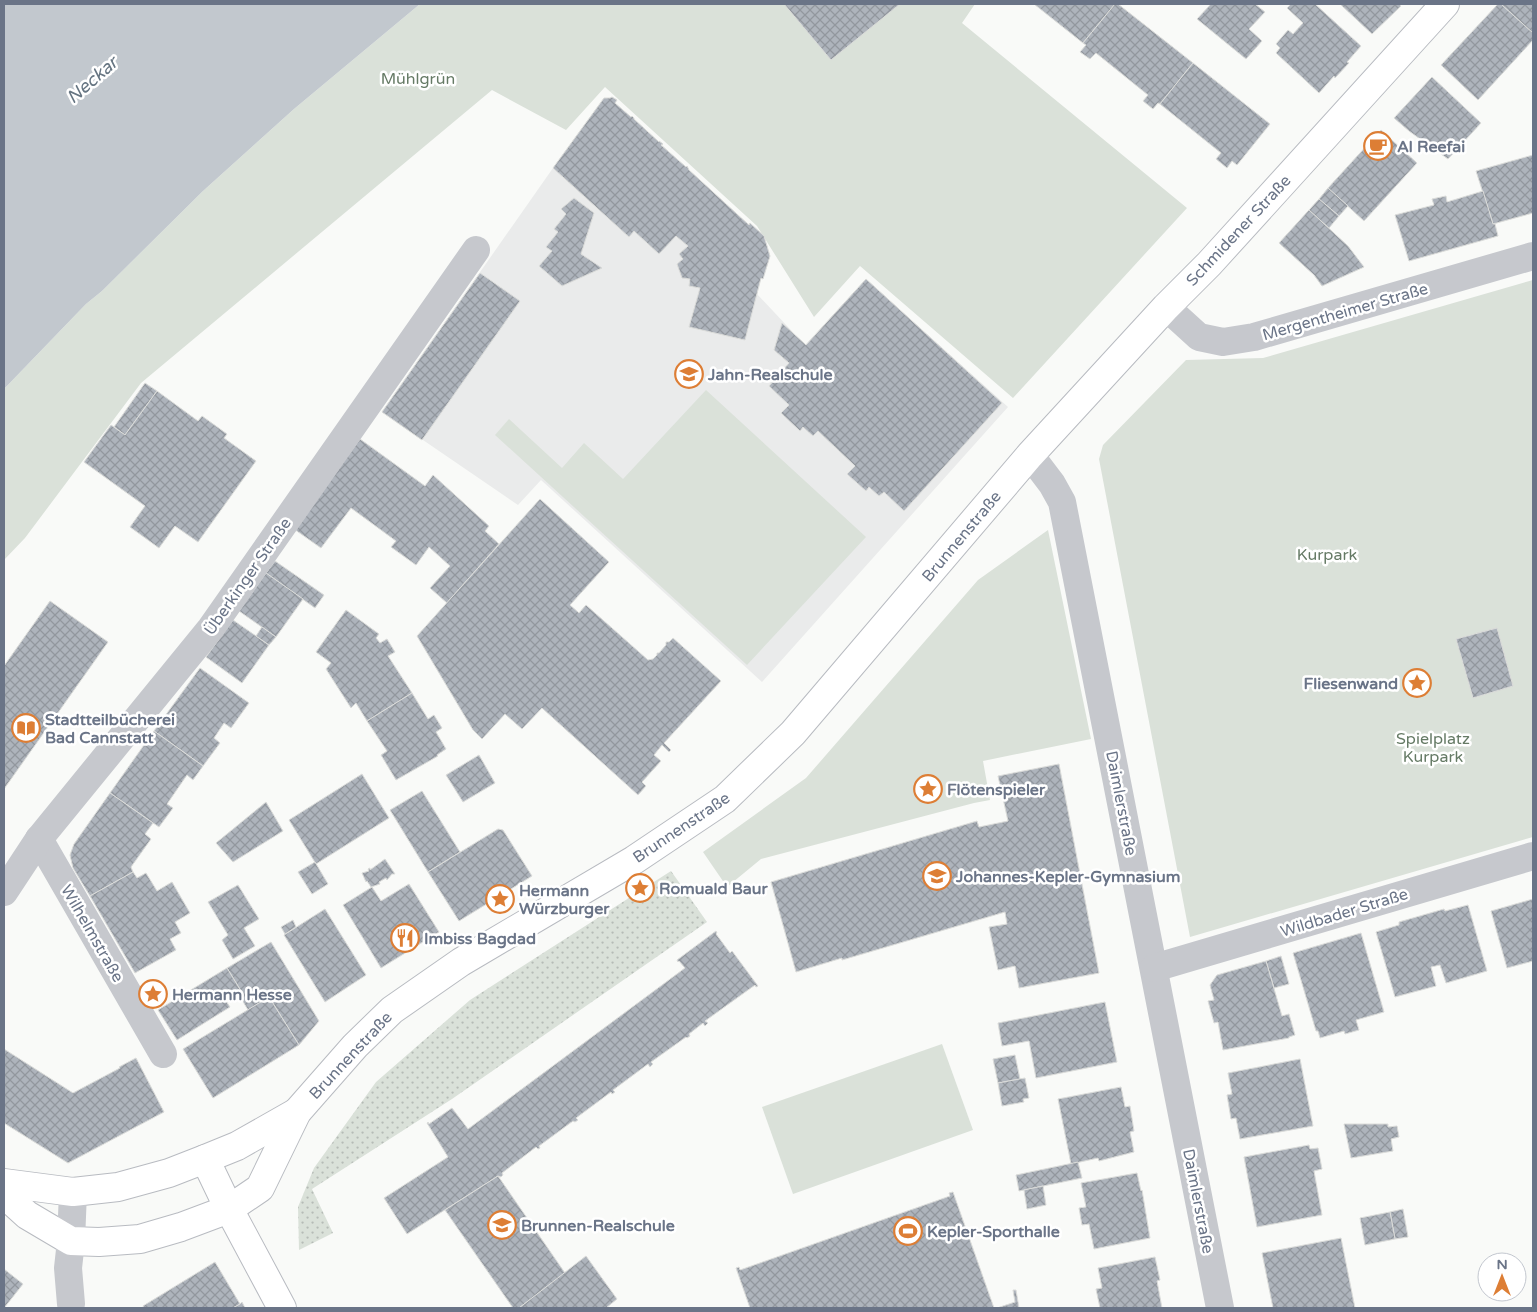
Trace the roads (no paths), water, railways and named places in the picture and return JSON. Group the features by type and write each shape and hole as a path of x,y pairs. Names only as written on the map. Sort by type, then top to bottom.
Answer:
{"main road":[{"name":"Schmidener Straße","path":"1030,454 1166,307 1209,264 1445,4"},
{"name":"Brunnenstraße","path":"4,1194 27,1216 71,1241 100,1242 140,1239 181,1227 229,1209 260,1188 297,1112 355,1046 392,1010 461,962 634,860 725,799 794,733 1030,454"},
{"name":"Brunnenstraße","path":"4,1183 73,1192 118,1187 169,1173 237,1146 297,1112"},
{"path":"205,1159 229,1209 282,1308"}],"street":[{"name":"Überkinger Straße","path":"4,892 39,839 211,628 476,250"},
{"name":"Mergentheimer Straße","path":"1166,307 1199,337 1224,342 1254,337 1533,256"},
{"name":"Daimlerstraße","path":"1030,454 1052,484 1062,502 1220,1308"},
{"name":"Wilhelmstraße","path":"39,839 163,1054"},
{"name":"Wildbader Straße","path":"1154,968 1533,856"},
{"path":"71,1307 68,1268 73,1192"}],"water":[{"name":"Neckar","path":"4,4 420,4 294,109 203,191 102,291 86,304 4,389"}],"place":[{"name":"Al Reefai","path":"1378,146"},
{"name":"Jahn-Realschule","path":"689,374"},
{"name":"Fliesenwand","path":"1417,683"},
{"name":"Stadtteilbücherei Bad Cannstatt","path":"26,728"},
{"name":"Flötenspieler","path":"928,789"},
{"name":"Johannes-Kepler-Gymnasium","path":"937,876"},
{"name":"Romuald Baur","path":"640,888"},
{"name":"Hermann Würzburger","path":"500,899"},
{"name":"Imbiss Bagdad","path":"405,938"},
{"name":"Hermann Hesse","path":"153,994"},
{"name":"Brunnen-Realschule","path":"502,1225"},
{"name":"Kepler-Sporthalle","path":"908,1231"}],"park label":[{"name":"Mühlgrün","path":"418,78"},
{"name":"Kurpark","path":"1327,554"},
{"name":"Spielplatz Kurpark","path":"1433,747"}]}
